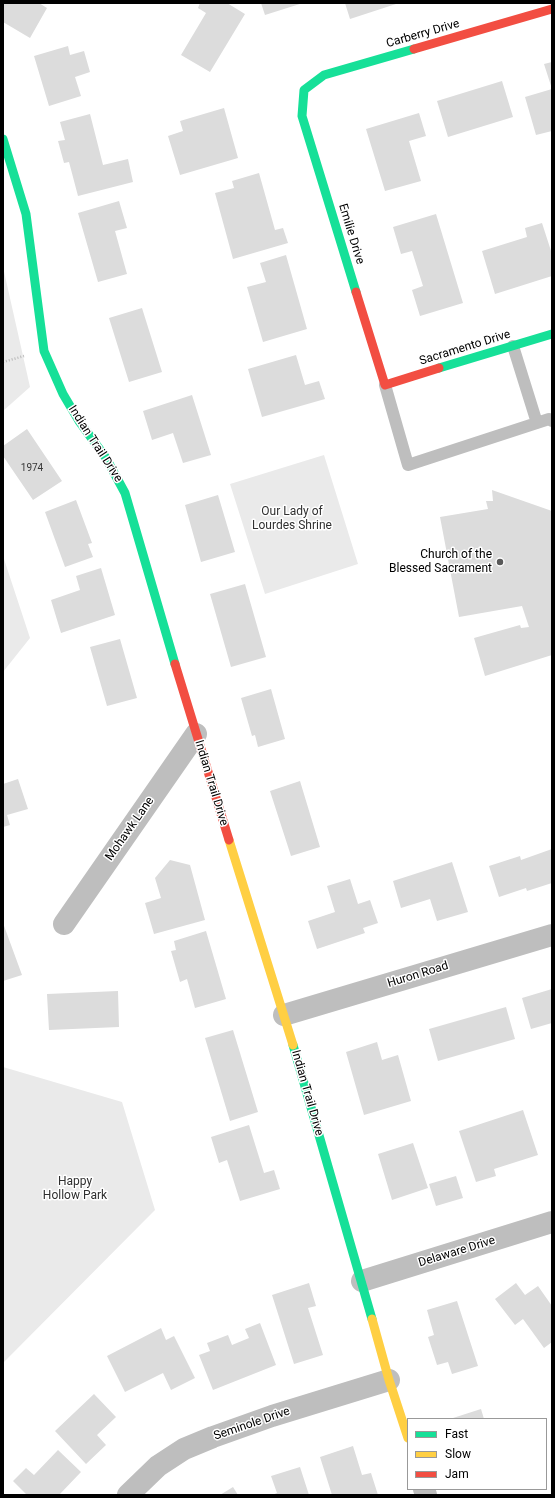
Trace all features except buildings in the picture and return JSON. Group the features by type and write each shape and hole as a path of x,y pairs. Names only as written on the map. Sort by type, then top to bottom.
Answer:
{"street":[{"name":"Carberry Drive","path":"304,90 324,75 552,9"},
{"name":"Emilie Drive","path":"304,90 302,116 385,385"},
{"name":"Indian Trail Drive","path":"3,139 26,214 44,351 63,394 78,421 106,458 125,494 196,734 284,1015 407,1435"},
{"name":"Sacramento Drive","path":"385,385 552,334"},
{"name":"Mohawk Lane","path":"64,924 196,734"},
{"name":"Huron Road","path":"284,1015 552,935"},
{"name":"Delaware Drive","path":"362,1281 552,1222"},
{"name":"Seminole Drive","path":"128,1495 158,1466 184,1449 272,1416 390,1380"}],"lane":[{"path":"513,346 537,423"},
{"path":"385,385 408,465 549,419 552,420"}],"green space":[{"path":"3,267 30,387 3,411"},
{"name":"Our Lady of Lourdes Shrine","path":"324,455 358,564 265,594 230,484"},
{"path":"3,556 30,638 3,672"},
{"name":"Happy Hollow Park","path":"3,1067 122,1102 155,1210 3,1363"}],"traffic: fast":[{"path":"356,292 302,116 304,90 324,75 414,49"},
{"path":"3,139 26,214 44,351 63,394 79,421 106,458 125,493 175,664"},
{"path":"439,368 552,334"},
{"path":"293,1045 372,1319"}],"traffic: slow":[{"path":"229,840 293,1045"},
{"path":"372,1319 389,1380 407,1435"}],"traffic: jam":[{"path":"414,49 552,9"},
{"path":"356,292 385,385 439,368"},
{"path":"175,664 229,840"}],"place":[{"name":"Church of the Blessed Sacrament","path":"500,562"}]}
